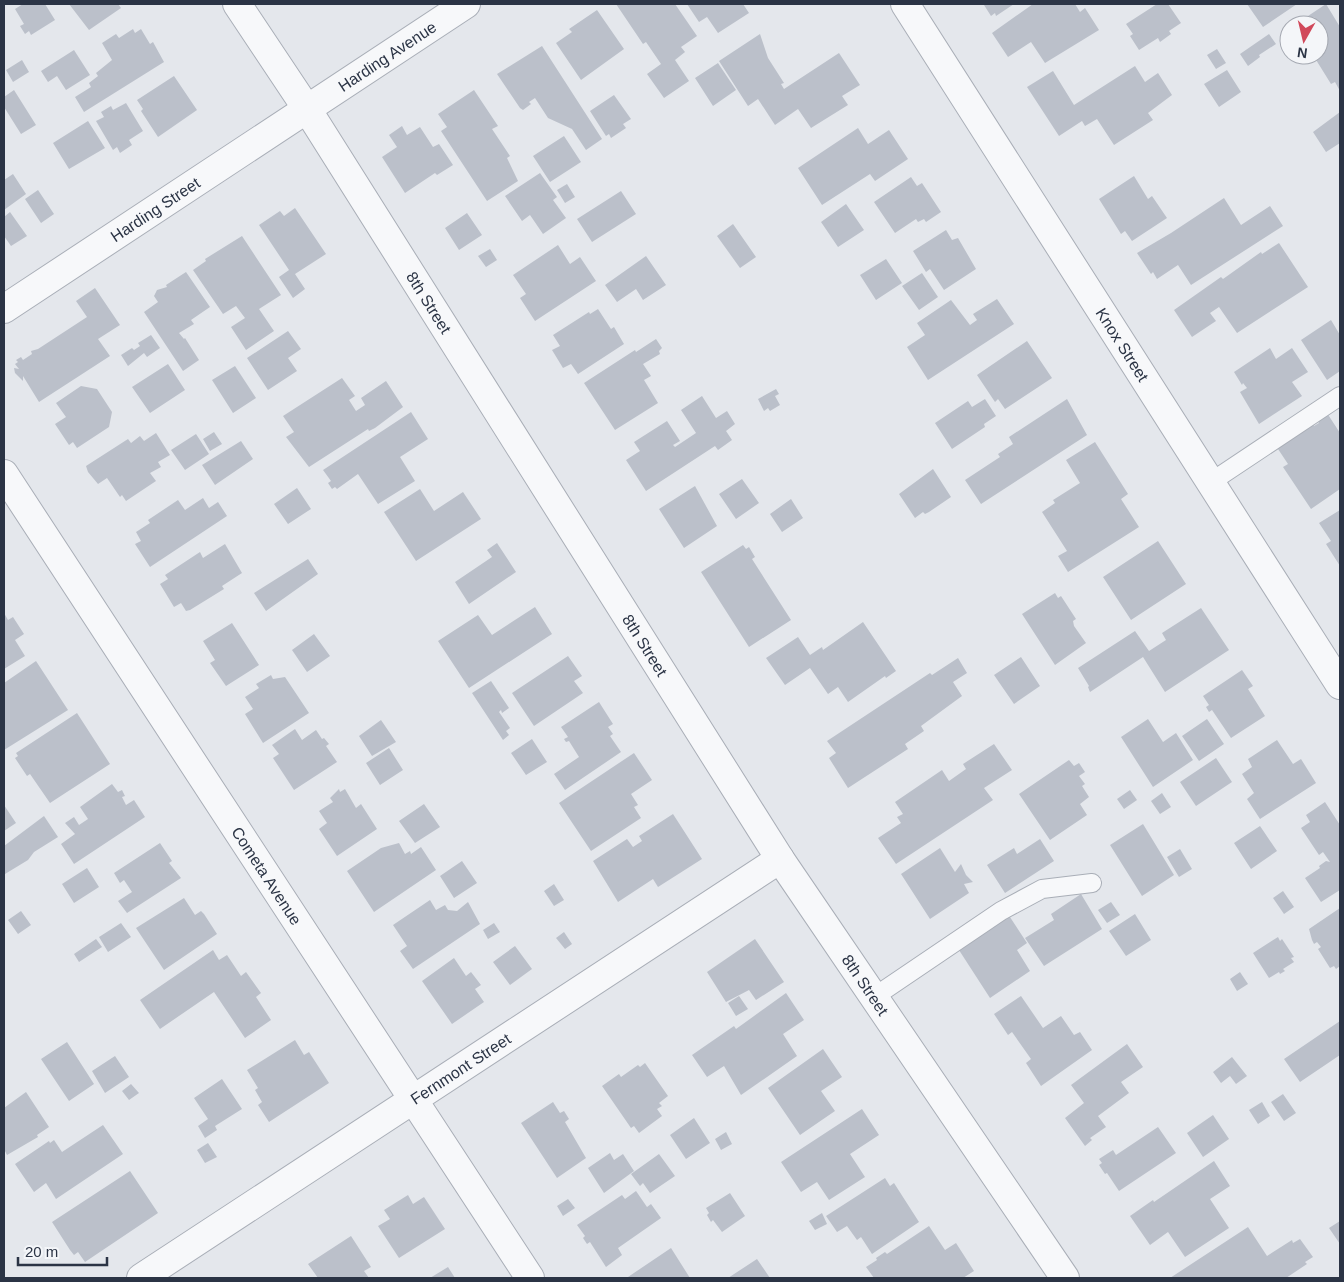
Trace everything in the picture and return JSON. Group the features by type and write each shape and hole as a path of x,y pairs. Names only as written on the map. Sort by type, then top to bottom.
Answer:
{"street":[{"name":"8th Street","path":"237,4 307,109 780,859 1065,1278"},
{"name":"Harding Avenue","path":"307,109 466,4"},
{"name":"Knox Street","path":"905,4 1340,685"},
{"name":"Harding Street","path":"4,309 307,109"},
{"name":"Cometa Avenue","path":"4,474 530,1278"},
{"name":"Fernmont Street","path":"141,1278 780,859"}],"lane":[{"path":"1211,482 1340,396"},
{"path":"874,997 1017,902 1042,889 1092,883"}],"building":[{"path":"23,4 45,4 55,20 31,35 29,31 25,34 20,26 24,24 15,9"},
{"path":"69,4 118,4 121,8 89,30"},
{"path":"616,4 675,4 697,36 681,47 685,52 675,60 689,81 664,98 647,74 661,64 646,42 643,44"},
{"path":"687,4 743,4 749,13 718,33 707,17 699,22"},
{"path":"1014,4 996,16 995,13 991,16 984,5"},
{"path":"1033,4 1075,4 1080,12 1085,8 1099,30 1045,63 1031,42 1008,57 992,33"},
{"path":"1157,4 1168,4 1181,23 1169,31 1171,34 1160,42 1158,38 1139,50 1130,36 1133,34 1126,24"},
{"path":"1247,4 1297,4 1279,15 1263,27"},
{"path":"1326,4 1340,27 1340,91 1335,82 1331,84 1319,65 1329,65 1329,15 1310,15"},
{"path":"597,10 624,49 581,80 556,43 572,32 569,29"},
{"path":"133,29 135,33 141,29 150,44 153,42 164,62 84,112 75,97 91,87 89,83 98,76 96,73 112,60 102,43 116,34 119,38"},
{"path":"760,34 768,58 784,83 781,84 784,89 839,53 860,85 842,96 848,105 811,128 798,109 775,125 758,99 748,106 719,61"},
{"path":"1269,34 1276,44 1259,55 1260,57 1248,66 1240,54"},
{"path":"542,46 602,139 586,150 572,129 548,118 535,98 523,110 520,108 497,74"},
{"path":"1217,49 1226,63 1216,69 1207,55"},
{"path":"74,50 90,75 66,90 57,76 48,82 41,71"},
{"path":"22,60 29,72 13,82 6,70"},
{"path":"718,63 736,90 713,106 695,78"},
{"path":"1135,66 1145,82 1158,73 1172,95 1148,113 1153,120 1114,145 1097,119 1085,126 1082,121 1059,136 1027,87 1053,71 1074,105"},
{"path":"1227,70 1241,92 1219,107 1204,84"},
{"path":"174,76 197,110 158,137 141,111 143,109 137,100"},
{"path":"14,90 36,125 21,134 4,107 4,97"},
{"path":"474,90 498,126 492,129 510,156 507,158 518,181 487,201 441,131 447,127 438,114"},
{"path":"614,95 631,119 623,124 626,128 611,138 609,134 606,136 590,111"},
{"path":"126,103 143,131 129,140 132,145 120,153 117,147 113,150 96,121 104,117 101,112 111,106 113,110"},
{"path":"1340,112 1340,143 1326,152 1313,132"},
{"path":"88,121 105,148 69,169 53,143"},
{"path":"402,126 407,135 420,127 433,147 439,144 453,165 437,175 435,173 405,193 382,157 397,147 389,135"},
{"path":"858,128 868,144 889,130 908,159 875,181 870,174 822,205 798,168"},
{"path":"564,136 581,162 550,182 533,156"},
{"path":"540,173 557,197 553,200 566,218 543,234 530,215 522,221 505,196"},
{"path":"13,174 26,194 4,210 4,180"},
{"path":"1134,176 1148,199 1152,196 1167,218 1132,241 1125,231 1121,234 1099,199"},
{"path":"911,177 917,186 922,183 941,212 926,222 924,219 918,222 916,219 895,233 874,202"},
{"path":"567,184 575,197 565,203 557,190"},
{"path":"38,190 54,214 41,223 25,199"},
{"path":"621,191 636,214 592,242 577,219"},
{"path":"1224,198 1241,225 1270,206 1283,226 1191,285 1178,265 1157,279 1153,272 1151,274 1137,253"},
{"path":"846,204 864,230 838,247 821,222"},
{"path":"295,208 326,254 295,274 305,289 293,298 279,277 289,270 259,225 280,211 284,216"},
{"path":"10,212 27,236 11,246 4,236 4,217"},
{"path":"467,213 482,235 459,250 445,228"},
{"path":"733,224 756,257 740,268 717,236"},
{"path":"946,230 952,240 958,238 976,269 944,290 930,269 926,272 913,251"},
{"path":"242,236 281,295 259,309 274,331 246,350 231,327 245,318 236,306 223,314 193,270 206,261 205,259"},
{"path":"1279,243 1308,287 1237,333 1219,307 1210,313 1216,321 1192,337 1174,310 1221,277 1223,279 1261,252 1262,254"},
{"path":"558,245 570,264 580,257 596,281 535,321 520,298 526,294 513,275"},
{"path":"490,249 497,260 486,267 478,256"},
{"path":"646,256 666,285 643,300 636,289 617,302 605,285"},
{"path":"886,259 902,283 876,300 860,275"},
{"path":"186,272 210,307 191,320 194,324 179,333 185,338 199,360 183,371 144,312 158,302 154,296 157,290 167,287 166,285"},
{"path":"922,273 938,297 919,310 902,286"},
{"path":"95,288 120,325 98,339 110,356 39,402 23,376 23,381 15,373 14,368 19,369 15,364 18,362 16,360 21,357 23,360 32,354 31,351 38,349 87,317 76,301"},
{"path":"997,299 1014,324 928,380 907,347 925,335 917,323 951,300 970,325 977,320 973,314"},
{"path":"598,309 611,329 614,327 624,344 578,374 571,364 563,368 552,350 560,346 553,335 589,312 590,314"},
{"path":"1331,320 1340,335 1340,371 1327,380 1301,340"},
{"path":"288,331 301,349 288,358 297,371 268,390 247,358"},
{"path":"151,335 160,348 147,357 144,353 128,366 121,355 132,348 134,350 140,346 138,343"},
{"path":"656,339 662,348 659,351 660,354 643,364 651,376 644,380 658,403 615,430 584,383 635,350 636,352"},
{"path":"1027,341 1052,378 1005,409 998,399 995,402 977,375"},
{"path":"1270,348 1276,359 1292,348 1308,372 1292,382 1302,396 1259,424 1240,392 1247,388 1243,383 1242,385 1234,372"},
{"path":"168,364 185,390 150,413 132,387"},
{"path":"235,366 256,398 233,413 212,380"},
{"path":"342,378 355,396 349,400 356,411 365,405 361,398 386,381 403,407 375,428 369,431 368,429 309,467 286,437 294,432 283,416"},
{"path":"81,386 97,389 112,412 109,427 77,448 73,442 69,445 55,424 66,417 56,403"},
{"path":"776,389 779,394 775,396 780,405 770,411 768,408 764,411 758,399"},
{"path":"702,396 716,418 727,411 735,424 726,431 732,440 718,450 715,446 646,491 626,460 640,451 634,442 667,421 680,441 673,445 675,447 696,433 681,410"},
{"path":"985,399 996,416 984,424 985,427 952,449 935,423 968,401 972,407"},
{"path":"1067,399 1087,435 981,504 965,480 1000,457 998,454 1013,444 1009,437"},
{"path":"411,412 428,439 400,457 415,481 378,504 358,474 337,489 335,487 332,489 328,483 331,481 323,470"},
{"path":"1327,413 1340,433 1340,489 1311,509 1283,467 1288,464 1274,443 1310,419 1314,426 1319,423 1317,419"},
{"path":"214,432 222,444 210,451 203,439"},
{"path":"156,433 170,455 158,462 161,467 150,473 156,481 126,501 122,495 120,497 107,478 98,484 88,472 86,466 128,439 131,443 140,436 144,441"},
{"path":"196,434 209,454 185,470 171,450"},
{"path":"241,441 253,459 215,485 202,465"},
{"path":"1095,442 1128,494 1121,499 1139,527 1068,572 1058,556 1067,551 1042,512 1055,503 1053,500 1080,483 1066,460"},
{"path":"933,469 951,497 929,512 925,514 923,512 915,518 899,494"},
{"path":"742,479 759,503 736,519 719,494"},
{"path":"695,486 717,526 684,548 659,509"},
{"path":"297,488 311,509 288,524 274,504"},
{"path":"420,489 434,511 463,492 481,519 416,561 384,512"},
{"path":"203,498 209,508 218,502 227,516 150,567 135,544 141,541 136,532 150,523 148,520 178,500 185,510"},
{"path":"791,499 803,518 782,532 770,514"},
{"path":"1340,510 1340,566 1326,544 1331,541 1319,523"},
{"path":"1158,541 1186,584 1131,620 1103,577"},
{"path":"497,543 516,572 469,604 455,582 492,557 487,550"},
{"path":"225,544 242,573 222,586 224,589 190,610 186,611 181,603 174,607 160,584 168,579 165,575 200,552 203,558"},
{"path":"743,545 746,549 749,547 755,557 752,559 791,620 749,647 701,572"},
{"path":"308,559 318,574 266,611 254,593"},
{"path":"1055,593 1058,598 1061,596 1076,619 1073,621 1074,626 1086,643 1055,665 1022,614"},
{"path":"535,607 552,634 469,688 438,641 478,615 492,635"},
{"path":"1201,608 1229,650 1165,692 1143,657 1090,692 1089,686 1078,668 1135,631 1149,651 1166,640 1162,633"},
{"path":"4,613 8,620 13,617 24,634 15,640 25,656 4,669"},
{"path":"863,622 896,671 886,678 885,676 848,702 838,687 828,694 810,668 785,685 766,658 798,637 810,655 822,647 823,650"},
{"path":"232,623 259,665 226,686 210,663 215,660 203,641"},
{"path":"314,634 330,656 307,672 292,650"},
{"path":"568,656 582,676 574,681 583,693 534,726 512,693"},
{"path":"1021,657 1040,686 1014,704 994,675"},
{"path":"958,658 967,673 953,682 962,696 921,726 924,731 905,744 908,749 848,788 829,758 836,753 827,741 930,673 932,675"},
{"path":"36,661 68,710 4,750 4,683"},
{"path":"1242,670 1253,686 1248,689 1265,716 1231,738 1212,710 1209,712 1206,707 1209,705 1203,696"},
{"path":"271,675 273,679 285,677 309,713 263,743 245,714 253,709 245,697 259,688 256,684"},
{"path":"491,681 509,708 502,713 501,710 499,712 510,728 506,731 509,735 503,740 472,693"},
{"path":"599,702 613,724 608,727 613,734 610,736 621,752 565,790 554,774 579,757 569,741 566,742 564,739 568,737 561,727"},
{"path":"77,713 110,764 50,803 30,774 27,776 15,758 18,756 16,753"},
{"path":"1148,719 1163,742 1176,733 1193,760 1153,787 1121,737"},
{"path":"1207,719 1224,744 1199,761 1182,736"},
{"path":"381,720 396,742 372,756 359,736"},
{"path":"295,729 302,740 316,730 322,739 324,738 329,744 326,746 337,762 294,790 273,758 279,754 272,745"},
{"path":"532,739 547,762 526,775 511,753"},
{"path":"1277,740 1293,764 1301,759 1316,783 1260,819 1247,799 1254,793 1242,774 1252,767 1248,759"},
{"path":"994,744 1012,770 984,788 993,800 896,864 878,838 901,823 897,817 903,814 895,802 942,770 949,781 966,769 963,764"},
{"path":"389,748 403,770 380,785 366,763"},
{"path":"634,753 652,780 631,794 638,805 634,807 641,818 591,851 559,803"},
{"path":"1216,758 1232,782 1196,806 1180,782"},
{"path":"1069,760 1074,766 1079,763 1085,772 1079,776 1085,784 1082,786 1089,797 1080,804 1087,815 1050,840 1019,794"},
{"path":"112,784 118,792 122,790 125,796 122,797 126,805 134,800 145,817 74,864 61,844 75,834 65,823 74,817 79,825 88,819 80,807"},
{"path":"339,789 340,792 345,789 356,808 361,804 377,829 337,856 319,829 327,823 319,811 333,802 330,798"},
{"path":"1130,790 1137,800 1124,809 1117,799"},
{"path":"1162,793 1171,807 1160,814 1151,801"},
{"path":"1325,802 1340,825 1340,890 1321,902 1305,878 1320,868 1319,866 1326,861 1330,862 1323,852 1319,855 1301,828 1310,822 1306,815"},
{"path":"424,804 440,827 415,843 399,821"},
{"path":"4,805 16,823 4,831"},
{"path":"673,814 702,859 658,887 653,879 618,902 593,861 627,839 633,847 642,841 639,836"},
{"path":"44,816 58,837 34,852 28,860 5,874 4,846"},
{"path":"1143,824 1174,875 1142,896 1110,845"},
{"path":"1260,826 1277,851 1251,869 1234,843"},
{"path":"1040,839 1054,861 1005,893 987,865 1014,848 1017,854"},
{"path":"160,843 172,861 169,863 181,878 127,913 118,901 132,892 124,880 120,883 114,873"},
{"path":"399,843 405,854 410,851 411,854 421,847 436,870 374,912 347,871 381,848"},
{"path":"940,848 955,872 961,864 966,875 973,882 964,884 969,893 930,919 901,874"},
{"path":"1180,849 1192,869 1179,877 1167,857"},
{"path":"462,861 477,883 454,898 440,876"},
{"path":"87,868 99,887 74,903 62,884"},
{"path":"554,884 564,900 554,906 544,891"},
{"path":"1283,891 1294,907 1284,914 1273,898"},
{"path":"1081,894 1102,929 1044,966 1025,938 1054,920 1051,914"},
{"path":"184,898 195,915 201,911 204,914 217,934 164,970 136,928"},
{"path":"430,900 436,910 445,905 448,910 457,911 468,902 480,924 413,969 400,951 407,946 393,925"},
{"path":"1111,902 1120,915 1107,923 1098,910"},
{"path":"1340,908 1340,966 1336,969 1334,966 1330,968 1318,949 1321,947 1317,942 1314,944 1309,929"},
{"path":"21,911 31,925 18,934 8,920"},
{"path":"1006,911 1027,943 1017,950 1030,971 990,998 957,947"},
{"path":"1135,914 1151,940 1126,956 1109,931"},
{"path":"121,923 131,937 108,952 99,937"},
{"path":"494,923 500,932 488,939 483,930"},
{"path":"564,932 572,944 565,949 556,938"},
{"path":"1278,937 1280,941 1282,939 1294,957 1291,958 1294,962 1283,969 1285,971 1269,978 1253,953"},
{"path":"96,939 102,947 79,962 74,954"},
{"path":"755,939 784,982 756,1000 749,990 726,1002 707,972"},
{"path":"515,946 532,969 510,985 493,962"},
{"path":"213,950 219,960 227,955 241,976 246,972 261,993 256,997 271,1020 245,1038 214,992 160,1029 140,1000"},
{"path":"454,958 466,976 471,972 481,985 475,989 484,1002 452,1024 422,981"},
{"path":"1240,972 1248,984 1237,991 1230,979"},
{"path":"786,993 804,1020 783,1034 797,1056 741,1095 724,1066 707,1077 692,1055 734,1026 736,1029"},
{"path":"739,996 748,1009 736,1016 728,1003"},
{"path":"1021,996 1043,1028 1061,1016 1074,1035 1080,1032 1092,1050 1041,1086 1026,1063 1031,1059 1012,1032 1008,1035 994,1014"},
{"path":"1340,1021 1340,1055 1300,1082 1284,1059"},
{"path":"295,1040 304,1055 309,1052 329,1083 269,1122 258,1105 262,1102 255,1090 258,1088 247,1070"},
{"path":"67,1042 94,1084 69,1101 41,1059"},
{"path":"1127,1044 1143,1067 1121,1082 1129,1093 1098,1116 1106,1127 1090,1138 1092,1140 1085,1146 1065,1118 1084,1103 1071,1085"},
{"path":"823,1049 842,1077 821,1091 835,1111 800,1135 768,1088"},
{"path":"115,1056 129,1077 105,1093 92,1071"},
{"path":"1232,1057 1247,1076 1236,1084 1230,1076 1221,1083 1213,1072"},
{"path":"645,1063 668,1096 659,1103 662,1106 657,1109 662,1116 639,1133 634,1126 631,1128 602,1086 619,1074 621,1077 638,1065 640,1067"},
{"path":"222,1079 242,1109 215,1126 217,1130 205,1138 198,1126 208,1119 194,1098"},
{"path":"131,1084 139,1093 129,1100 122,1091"},
{"path":"26,1092 49,1127 37,1135 38,1137 7,1155 4,1149 4,1108"},
{"path":"1283,1094 1296,1113 1284,1121 1271,1102"},
{"path":"553,1102 560,1113 564,1111 569,1119 565,1122 586,1158 557,1178 521,1123"},
{"path":"1262,1102 1270,1116 1258,1124 1249,1110"},
{"path":"862,1109 879,1135 850,1154 865,1177 829,1200 817,1182 801,1192 781,1162"},
{"path":"1213,1115 1229,1139 1203,1157 1187,1133"},
{"path":"694,1118 710,1143 686,1159 670,1135"},
{"path":"103,1125 123,1154 56,1199 46,1183 34,1192 15,1164 49,1141 50,1143 54,1140 62,1152"},
{"path":"1158,1127 1176,1153 1119,1191 1099,1165 1102,1163 1099,1159 1113,1150 1116,1155"},
{"path":"726,1132 732,1144 721,1150 715,1139"},
{"path":"208,1143 217,1157 205,1163 197,1150"},
{"path":"610,1153 614,1160 623,1154 634,1171 604,1193 588,1168"},
{"path":"659,1154 675,1176 650,1193 643,1183 640,1186 631,1174"},
{"path":"1214,1161 1230,1186 1210,1199 1229,1228 1185,1257 1168,1232 1150,1245 1130,1216"},
{"path":"130,1171 158,1213 85,1262 78,1252 74,1255 52,1222"},
{"path":"885,1178 890,1186 894,1183 919,1222 872,1254 861,1237 857,1240 847,1226 837,1232 826,1216"},
{"path":"636,1191 647,1207 651,1204 661,1218 618,1248 622,1255 606,1267 590,1242 587,1244 583,1238 585,1236 577,1225 622,1195 625,1199"},
{"path":"730,1193 745,1216 722,1232 713,1220 711,1222 706,1208"},
{"path":"408,1195 413,1204 424,1197 445,1229 399,1258 378,1226 390,1219 384,1210"},
{"path":"568,1199 575,1208 563,1216 557,1206"},
{"path":"822,1213 827,1224 815,1230 809,1221"},
{"path":"1340,1221 1340,1244 1329,1228"},
{"path":"929,1226 945,1250 956,1243 974,1271 963,1278 874,1278 866,1267 885,1252 887,1254"},
{"path":"1248,1227 1267,1256 1292,1240 1293,1243 1300,1239 1313,1257 1305,1262 1307,1264 1286,1278 1170,1278"},
{"path":"351,1236 371,1267 364,1271 369,1278 318,1278 308,1264"},
{"path":"671,1248 690,1278 628,1277"},
{"path":"757,1259 770,1278 728,1278"},
{"path":"448,1267 455,1278 430,1278"}]}
